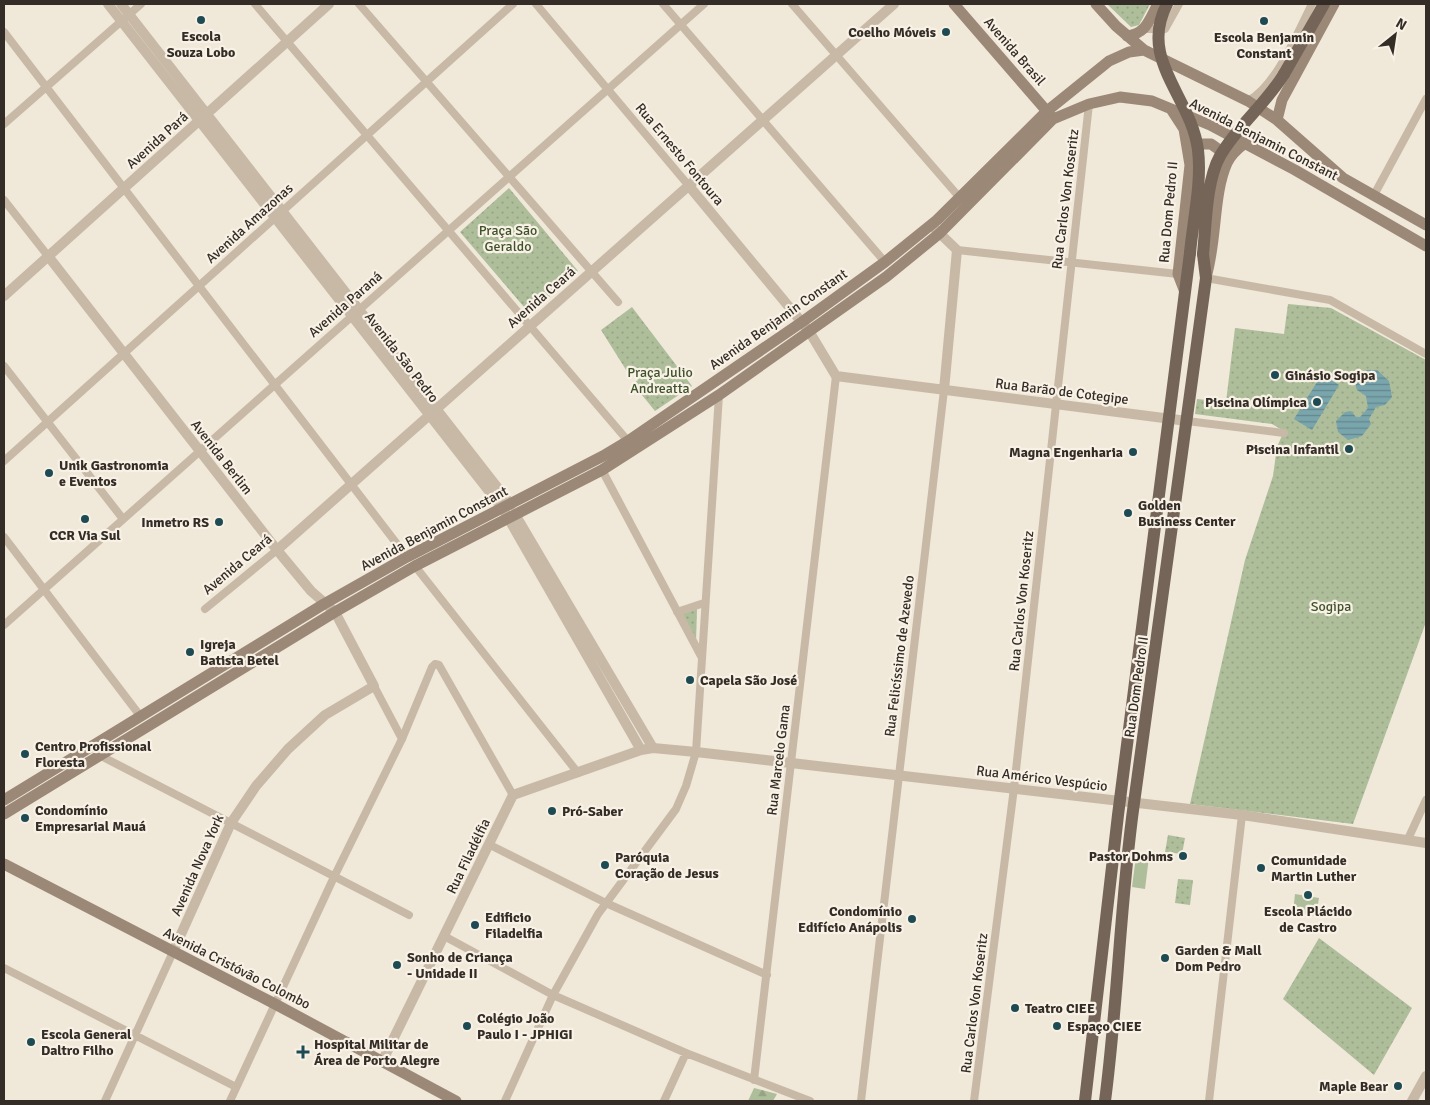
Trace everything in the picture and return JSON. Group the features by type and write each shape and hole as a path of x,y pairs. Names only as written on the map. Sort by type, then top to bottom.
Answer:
{"main road":[{"name":"Avenida Brasil","path":"954,4 1050,115"},
{"path":"1096,4 1127,36 1144,50"},
{"path":"1127,36 1137,34 1146,29 1158,4"},
{"name":"Rua Dom Pedro II","path":"1085,1101 1120,801 1198,178 1198,151 1192,124 1185,106 1170,82 1158,52 1157,31 1167,4"},
{"name":"Rua Dom Pedro II","path":"1206,278 1203,254 1212,180 1219,158 1230,140 1272,94 1324,4"},
{"path":"1277,120 1282,100 1334,4"},
{"name":"Avenida Benjamin Constant","path":"4,800 324,604 510,512 602,470 719,395 885,262 936,229 960,198 1050,115 1109,61 1128,52 1144,50 1248,101 1277,120 1343,178 1426,225"},
{"name":"Avenida Benjamin Constant","path":"510,512 628,441 886,277 1050,115 1120,97 1152,101 1210,125 1245,143 1426,246"},
{"name":"Rua Dom Pedro II","path":"1170,108 1184,129 1190,165 1178,274 1185,292"},
{"name":"Rua Dom Pedro II","path":"1105,1101 1118,979 1120,920 1134,802 1206,278 1213,256 1221,184 1230,157 1245,143"},
{"path":"1188,144 1211,144 1230,157"},
{"name":"Avenida Benjamin Constant","path":"4,814 335,612 411,562"},
{"name":"Avenida Cristóvão Colombo","path":"4,864 275,1004 456,1101"}],"street":[{"name":"Avenida São Pedro","path":"108,4 125,18 510,512 623,708 653,748"},
{"name":"Avenida São Pedro","path":"121,4 125,18"},
{"path":"4,124 141,4"},
{"path":"255,4 628,441"},
{"name":"Avenida Pará","path":"4,296 329,4"},
{"path":"359,4 618,302"},
{"name":"Avenida Amazonas","path":"4,462 278,213 513,4"},
{"name":"Rua Ernesto Fontoura","path":"536,4 806,327"},
{"path":"663,4 885,262"},
{"name":"Avenida Paraná","path":"4,625 354,312 449,231 704,4"},
{"path":"792,4 960,198"},
{"name":"Avenida Ceará","path":"205,609 277,550 894,4"},
{"path":"1146,29 1165,29 1179,4"},
{"path":"1248,101 1258,96 1269,82 1312,4"},
{"path":"4,32 411,562 578,773"},
{"path":"1374,195 1426,99"},
{"name":"Rua Carlos Von Koseritz","path":"974,1101 1014,788 1070,263 1089,104"},
{"name":"Avenida Berlim","path":"4,200 277,550 324,604 335,612 402,739"},
{"path":"936,229 957,250 1178,274"},
{"name":"Rua Felicíssimo de Azevedo","path":"861,1101 944,390 957,250"},
{"path":"1206,278 1330,300 1426,354"},
{"path":"806,327 836,376"},
{"path":"4,366 122,520"},
{"name":"Rua Barão de Cotegipe","path":"836,376 1284,433"},
{"name":"Rua Marcelo Gama","path":"754,1080 836,376"},
{"path":"505,1101 553,995 606,902 676,809 686,786 696,752 704,603 719,395"},
{"path":"602,470 702,658"},
{"path":"4,537 141,717"},
{"path":"677,612 704,603"},
{"path":"230,1101 334,876 402,739 432,667 435,664 439,665 513,794 641,750 653,748"},
{"name":"Avenida Nova York","path":"105,1101 231,823 256,786 288,749 325,715 374,686"},
{"name":"Avenida São Pedro","path":"623,708 641,750"},
{"name":"Rua Américo Vespúcio","path":"653,748 1242,815 1408,838 1426,843"},
{"path":"100,756 409,915"},
{"name":"Rua Filadélfia","path":"382,1062 490,845 513,794"},
{"path":"1408,838 1426,800"},
{"path":"1209,1101 1242,815"},
{"path":"490,845 606,902 767,974"},
{"path":"444,936 553,995 686,1053 810,1101"},
{"path":"4,968 236,1087"},
{"path":"664,1101 686,1053"},
{"path":"1412,1101 1426,1076"}],"green space":[{"path":"1107,4 1150,4 1139,25 1131,27"},
{"name":"Praça São Geraldo","path":"509,188 578,271 530,314 460,232"},
{"name":"Sogipa","path":"1288,304 1331,308 1426,360 1426,622 1353,824 1190,804 1245,560 1273,476 1277,447 1284,431 1272,424 1195,414 1197,399 1226,402 1235,328 1284,334"},
{"name":"Praça Julio Andreatta","path":"632,307 692,386 655,411 633,384 638,380 633,371 628,373 601,330"},
{"path":"697,609 696,642 681,614"},
{"path":"1168,835 1185,838 1182,854 1165,852"},
{"path":"1136,856 1149,857 1145,889 1132,887"},
{"path":"1178,879 1193,880 1190,905 1175,903"},
{"path":"1295,894 1319,898 1316,916 1293,912"},
{"path":"1319,938 1412,1008 1374,1075 1283,999"},
{"path":"754,1088 777,1094 773,1101 748,1101"}],"water":[{"path":"1366,370 1377,370 1389,381 1392,397 1385,405 1376,407 1369,419 1371,424 1362,436 1348,440 1338,432 1336,421 1345,412 1351,411 1356,417 1360,417 1368,408 1366,396 1357,390 1355,383"},
{"name":"Piscina Olímpica","path":"1322,374 1339,385 1312,430 1294,419"}],"place":[{"name":"Escola Souza Lobo","path":"201,20"},
{"name":"Escola Benjamin Constant","path":"1264,21"},
{"name":"Coelho Móveis","path":"946,32"},
{"name":"Ginásio Sogipa","path":"1275,375"},
{"name":"Piscina Olímpica","path":"1317,402"},
{"name":"Piscina Infantil","path":"1349,449"},
{"name":"Magna Engenharia","path":"1133,452"},
{"name":"Unik Gastronomia e Eventos","path":"49,473"},
{"name":"Golden Business Center","path":"1128,513"},
{"name":"CCR Via Sul","path":"85,519"},
{"name":"Inmetro RS","path":"219,522"},
{"name":"Igreja Batista Betel","path":"190,652"},
{"name":"Capela São José","path":"690,680"},
{"name":"Centro Profissional Floresta","path":"25,754"},
{"name":"Pró-Saber","path":"552,811"},
{"name":"Condomínio Empresarial Mauá","path":"25,818"},
{"name":"Pastor Dohms","path":"1183,856"},
{"name":"Paróquia Coração de Jesus","path":"605,865"},
{"name":"Comunidade Martin Luther","path":"1261,868"},
{"name":"Escola Plácido de Castro","path":"1308,895"},
{"name":"Condomínio Edifício Anápolis","path":"912,919"},
{"name":"Edificio Filadelfia","path":"475,925"},
{"name":"Garden & Mall Dom Pedro","path":"1165,958"},
{"name":"Sonho de Criança - Unidade II","path":"397,965"},
{"name":"Teatro CIEE","path":"1015,1008"},
{"name":"Colégio João Paulo I - JPHIGI","path":"467,1026"},
{"name":"Espaço CIEE","path":"1057,1026"},
{"name":"Escola General Daltro Filho","path":"31,1042"},
{"name":"Hospital Militar de Área de Porto Alegre","path":"303,1052"},
{"name":"Maple Bear","path":"1398,1086"}]}
